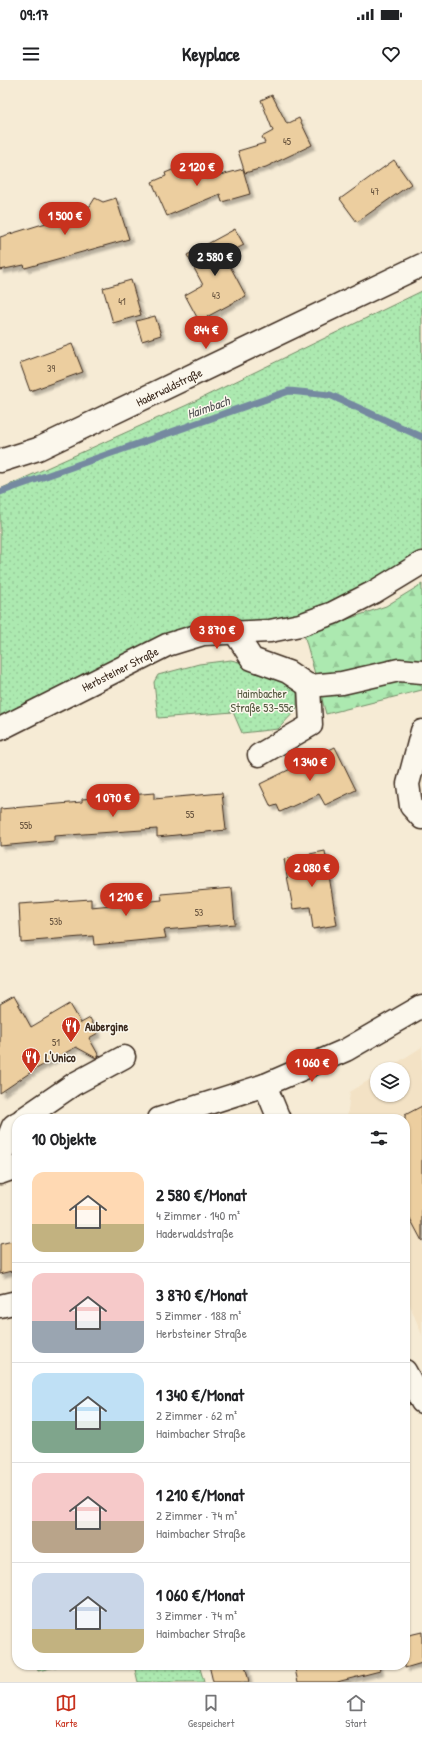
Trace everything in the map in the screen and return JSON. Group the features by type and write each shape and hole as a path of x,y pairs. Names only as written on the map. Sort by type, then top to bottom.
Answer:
{"street":[{"name":"Haderwaldstraße","path":"0,461 38,450 422,265"},
{"name":"Herbsteiner Straße","path":"0,728 167,645 203,634 234,631 270,631 300,625 333,613 374,592 422,563"},
{"path":"234,631 252,659 288,672 309,686 342,683 399,670 422,672"},
{"path":"259,755 311,725 309,686"},
{"path":"422,731 408,784 411,806 422,818"},
{"path":"175,1114 265,1085 346,1050 422,1006"},
{"path":"30,1114 74,1084 124,1057"},
{"path":"265,1085 277,1114"},
{"path":"0,1159 12,1129"},
{"path":"0,1173 12,1169"},
{"path":"0,1306 12,1303"},
{"path":"410,1380 422,1402"}],"shaded area":[{"path":"422,1047 422,1335 410,1305 410,1114 348,1114 350,1092 370,1079 370,1102 410,1102 410,1062 398,1062"}],"green space":[{"path":"422,291 422,565 316,618 171,653 0,727 0,489 187,405"},
{"path":"422,584 422,690 326,714 304,634 386,606"},
{"name":"Haimbacher Straße 53-55c","path":"231,660 265,668 297,683 297,709 278,729 242,733 233,712 158,718 154,682 158,675 199,664"},
{"path":"135,1670 200,1670 204,1682 138,1682"}],"building":[{"path":"272,95 287,124 299,118 312,145 266,167 245,173 238,151 265,143 262,137 273,131 261,100"},
{"path":"394,160 411,184 357,222 340,199"},
{"path":"194,161 197,168 203,170 206,179 243,169 250,194 222,202 220,194 167,216 152,182 166,176 165,173"},
{"path":"95,198 103,202 116,198 129,239 25,268 24,265 0,270 0,237 79,213 78,210 90,206"},
{"path":"235,229 244,245 224,255 246,296 199,321 185,295 203,285 187,255"},
{"path":"131,280 141,315 113,323 103,288"},
{"path":"155,316 161,335 142,341 136,321"},
{"path":"72,344 83,372 30,391 20,363"},
{"path":"335,747 356,790 325,805 319,794 280,812 277,805 271,807 260,784"},
{"path":"154,793 154,799 222,793 226,830 157,837 157,829 54,836 54,841 0,846 0,809 82,802 82,799"},
{"path":"325,851 337,925 313,929 310,907 293,909 284,859"},
{"path":"232,888 235,924 164,930 166,938 94,945 93,936 21,942 19,904 91,899 91,907 162,900 161,894"},
{"path":"14,996 31,1027 70,1004 81,1023 90,1018 98,1033 89,1038 99,1056 96,1058 76,1047 34,1070 0,1093 0,1004"},
{"path":"422,1106 422,1241 410,1218 410,1114 407,1114"},
{"path":"12,1241 12,1271 0,1274 0,1244"},
{"path":"422,1632 422,1663 410,1667 410,1635"},
{"path":"210,1670 246,1670 249,1682 213,1682"},
{"path":"295,1670 380,1671 337,1682 298,1682"}],"waterway":[{"name":"Haimbach","path":"0,492 289,391 330,395 422,437"}],"place":[{"name":"Aubergine","path":"71,1043"},
{"name":"L'Unico","path":"31,1074"}]}
